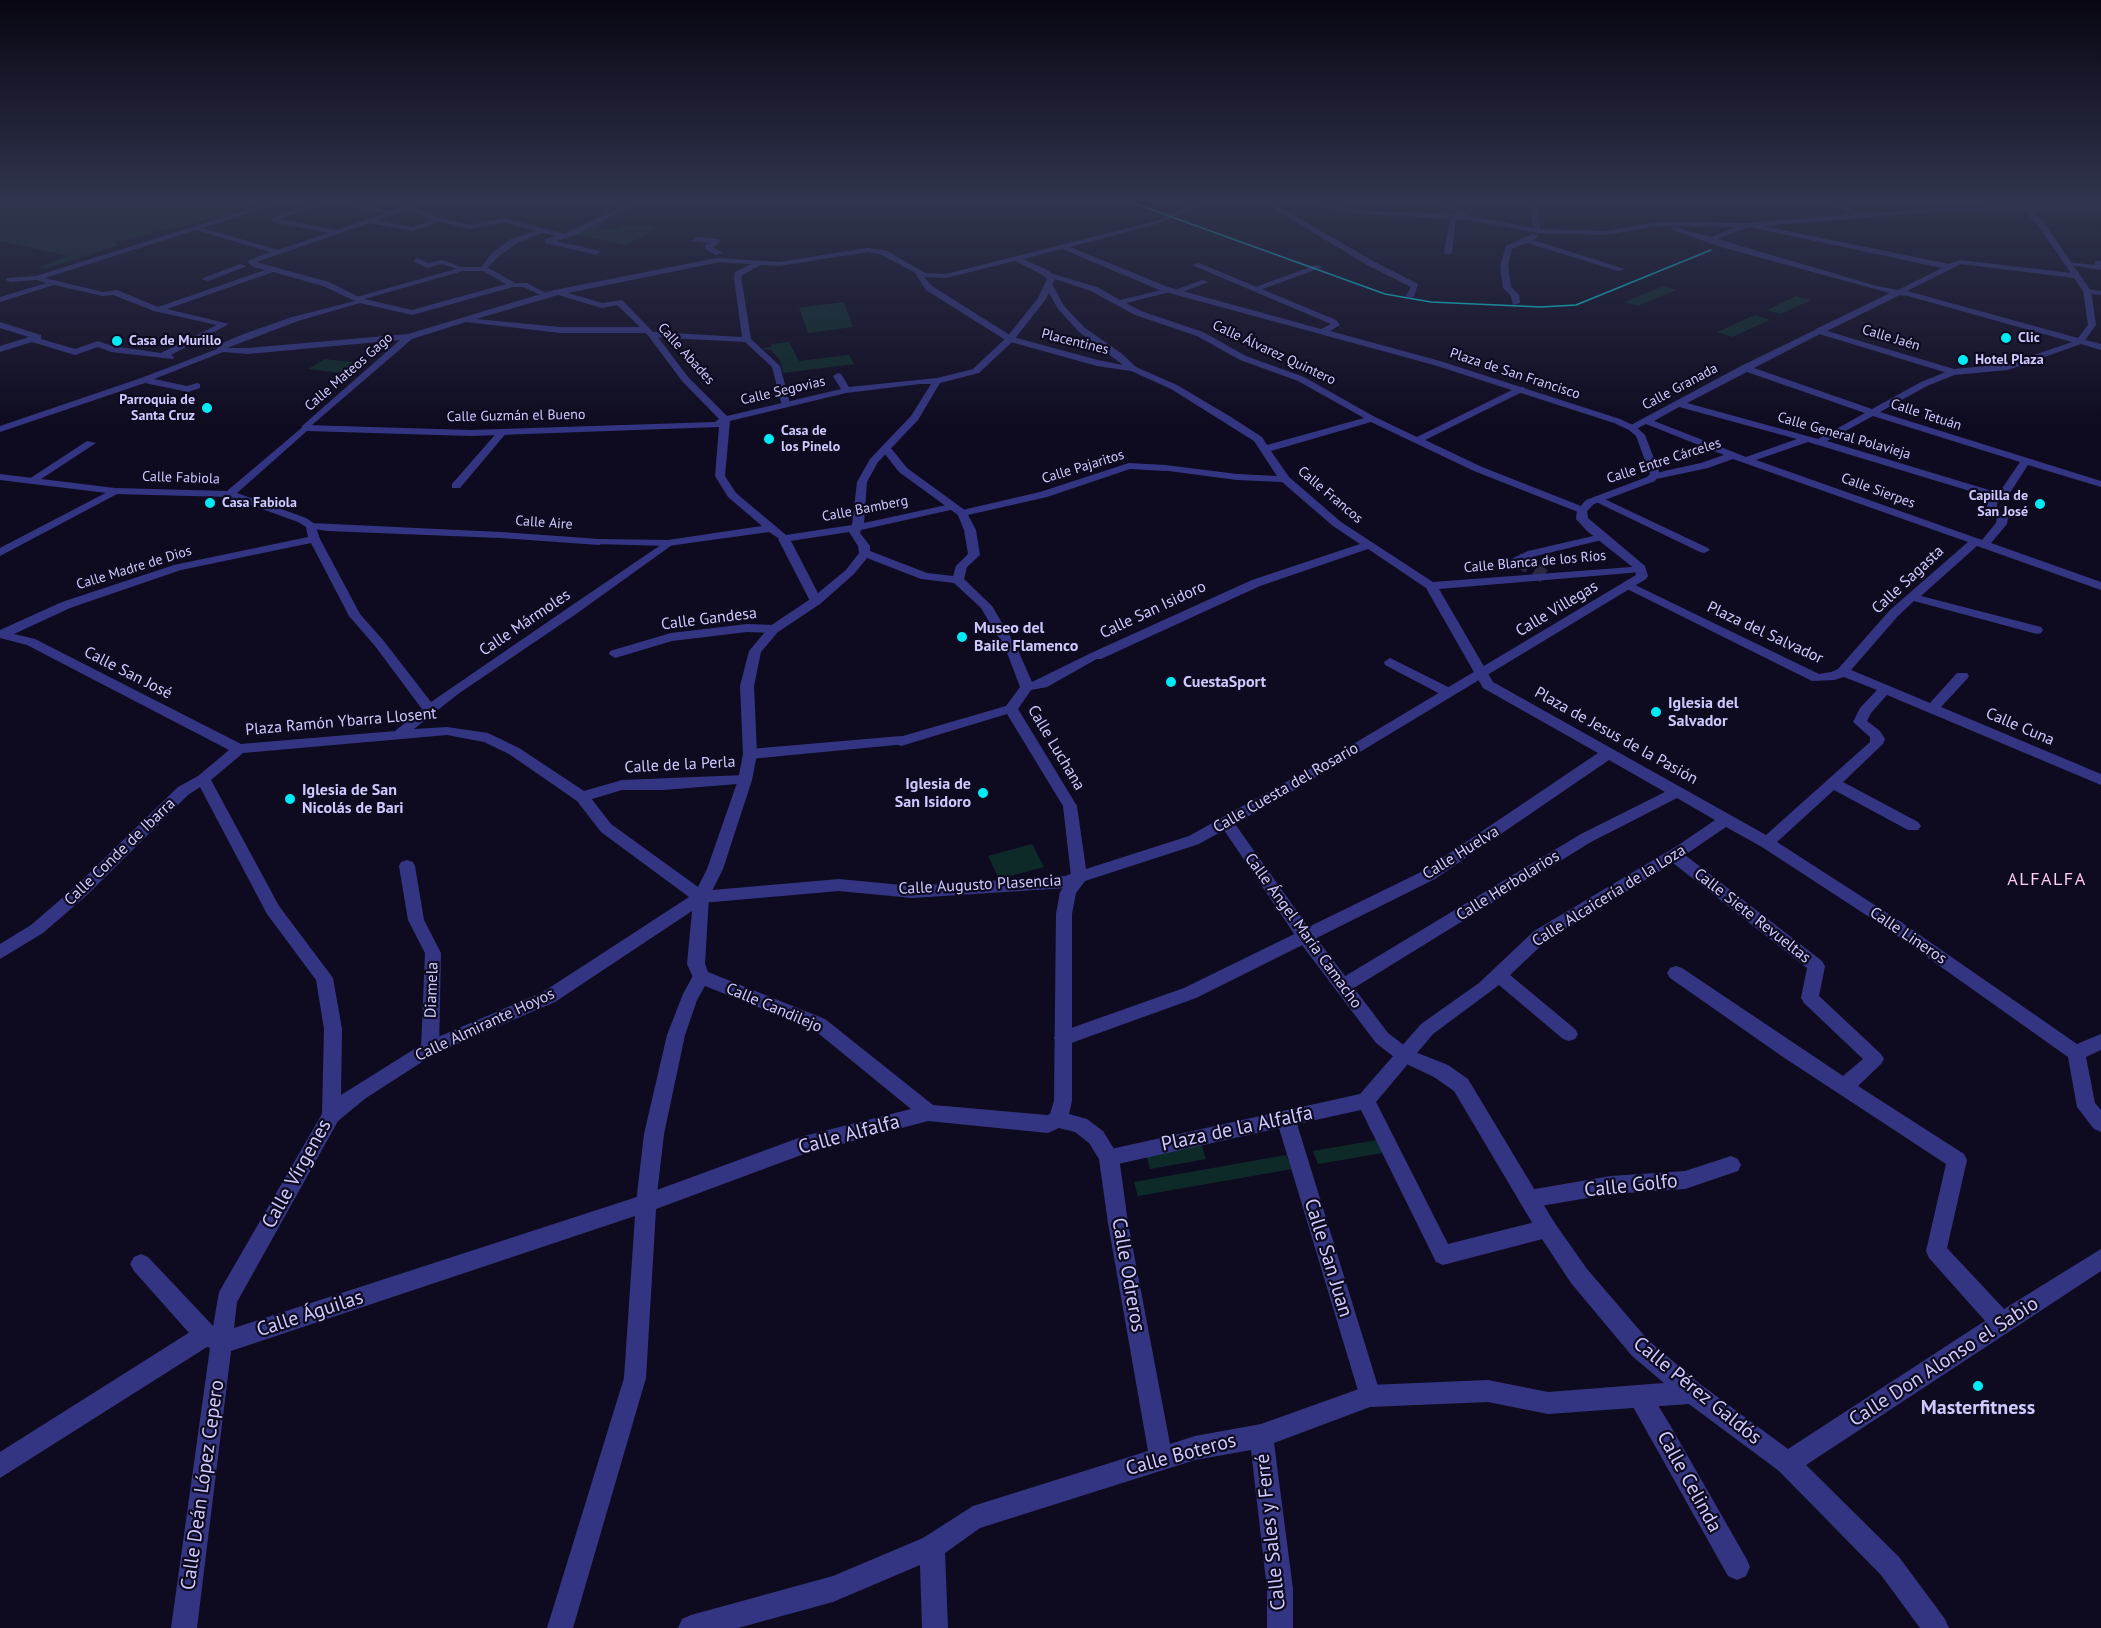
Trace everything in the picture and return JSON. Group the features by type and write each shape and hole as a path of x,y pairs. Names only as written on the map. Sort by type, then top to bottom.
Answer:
{"street":[{"path":"36,278 46,275"},
{"path":"205,279 217,275"},
{"path":"157,309 257,275"},
{"path":"291,275 326,284 360,299 412,313 513,285 524,285 545,295"},
{"path":"221,350 221,347 244,337 295,319 442,275"},
{"path":"495,275 513,285"},
{"name":"Calle Mateos Gago","path":"230,495 409,337 545,295 633,275"},
{"path":"738,275 747,340"},
{"name":"Placentines","path":"920,275 929,288 965,313 1010,339 1097,363 1133,369"},
{"path":"927,275 936,277 955,275"},
{"path":"1048,275 1051,279 1049,286 1061,307 1082,330 1118,355 1133,369"},
{"name":"Calle Álvarez Quintero","path":"1052,275 1094,289 1138,313 1200,334 1243,358 1301,379 1372,419 1478,469 1582,514 1602,537 1641,568"},
{"name":"Plaza de San Francisco","path":"1131,275 1170,291 1320,333 1378,346 1521,389 1636,431"},
{"path":"1220,275 1336,325 1320,333"},
{"path":"1254,289 1295,275"},
{"path":"1393,275 1414,286 1410,296"},
{"path":"1505,275 1507,288 1515,296 1516,303"},
{"path":"1830,275 1876,288 1909,294 2101,347"},
{"name":"Calle Granada","path":"1636,431 1646,421 1742,369 1932,275"},
{"path":"1820,442 1924,384 1954,372 2008,367 2079,342 2092,325 2087,291 2075,276 2067,275"},
{"path":"5,279 36,278 103,294 114,292 157,309 225,324 161,356"},
{"path":"0,300 57,282"},
{"path":"1118,303 1204,282"},
{"name":"Calle Segovias","path":"725,418 846,390 937,381 976,372 1010,339 1042,299 1049,286"},
{"path":"2087,291 2101,293"},
{"name":"Calle Abades","path":"557,292 602,306 619,302 648,332 685,379 725,418"},
{"path":"461,320 560,330 648,332 747,340 776,366 785,404"},
{"path":"0,325 38,337 0,349"},
{"name":"Calle Jaén","path":"1819,331 1954,372"},
{"path":"0,429 144,380 221,350 248,351 409,337"},
{"path":"32,339 75,352 99,344 111,350 131,350 191,362"},
{"name":"Calle Francos","path":"1133,369 1174,387 1228,418 1258,439 1286,478 1337,524 1431,586 1482,673"},
{"name":"Calle Tetuán","path":"1742,369 2025,462 2097,483"},
{"name":"Calle Segovias","path":"838,376 846,390"},
{"path":"144,380 188,389 197,386"},
{"path":"560,1628 635,1378 646,1203 654,1134 676,1035 689,999 701,977 696,964 701,897 715,869 745,780 750,754 747,686 754,651 774,629 816,601 850,572 865,553 864,546 854,533 858,524 862,482 874,461 915,418 937,381"},
{"path":"1418,440 1521,389"},
{"name":"Calle General Polavieja","path":"1678,404 1820,442 2002,497"},
{"path":"725,418 720,476 732,495 784,539 816,601"},
{"name":"Calle Guzmán el Bueno","path":"305,428 471,433 717,425 725,418"},
{"path":"1266,449 1372,419"},
{"name":"Calle Sierpes","path":"1646,421 1746,460 2101,586"},
{"path":"456,486 503,431"},
{"path":"1636,431 1654,474 1651,479"},
{"path":"1746,460 1807,439"},
{"path":"31,481 91,443"},
{"path":"886,449 903,470 962,513 970,530 974,555 962,566 958,580"},
{"name":"Calle Entre Cárceles","path":"1582,514 1590,502 1668,473 1704,466 1733,455"},
{"path":"2002,497 2025,462"},
{"name":"Calle Pajaritos","path":"962,513 1043,495 1129,466 1237,477 1286,478"},
{"path":"2097,483 2101,470"},
{"name":"Calle Fabiola","path":"0,477 114,491 230,495 312,532"},
{"path":"0,554 114,491"},
{"name":"Calle Sagasta","path":"1844,672 1894,613 2001,524 2003,517 1992,511 1992,502 2002,497"},
{"path":"1598,499 1704,550"},
{"name":"Calle Bamberg","path":"784,539 856,528 951,507"},
{"name":"Calle Aire","path":"312,532 328,528 460,532 599,542 668,543 773,528"},
{"path":"312,532 355,616 429,709"},
{"name":"Calle Madre de Dios","path":"2,634 66,605 178,567 312,532"},
{"path":"1517,559 1532,553 1602,537"},
{"name":"Calle Mármoles","path":"401,733 429,709 668,543"},
{"name":"Calle San Isidoro","path":"1027,687 1042,684 1096,656 1256,583 1369,545"},
{"path":"750,754 901,741 1011,709 1027,687 1012,650 986,606 958,580 925,576 865,553"},
{"name":"Calle Blanca de los Ríos","path":"1431,586 1641,568"},
{"name":"Calle Villegas","path":"1482,673 1627,586 1642,576 1641,568"},
{"name":"Plaza del Salvador","path":"1627,586 1816,678 1834,676 1844,672"},
{"path":"1912,597 2037,630"},
{"name":"Calle Gandesa","path":"615,654 671,637 747,628 774,629"},
{"name":"Calle San José","path":"2,634 31,642 239,749"},
{"path":"1390,662 1449,693"},
{"path":"1844,672 1928,708 1962,676"},
{"name":"Calle Cuesta del Rosario","path":"1079,877 1194,840 1482,673"},
{"name":"Plaza de Jesus de la Pasión","path":"1482,673 1488,685 1607,754 1732,822"},
{"path":"1767,843 1876,744 1878,739 1875,734 1860,722 1865,711 1885,689"},
{"name":"Calle Cuna","path":"1928,708 2101,780"},
{"name":"Calle Luchana","path":"1011,709 1070,806 1079,877"},
{"name":"Plaza Ramón Ybarra Llosent","path":"239,749 401,733 447,731 488,738 514,752 582,797 606,828 701,897"},
{"name":"Calle Conde de Ibarra","path":"0,952 37,929 81,891 183,791 203,779 239,749"},
{"name":"Calle Huelva","path":"1063,1038 1190,993 1447,864 1607,754"},
{"name":"Calle Vírgenes","path":"203,779 273,910 324,978 333,1029 331,1115 227,1300 214,1339"},
{"name":"Calle de la Perla","path":"582,797 622,784 663,785 745,780"},
{"path":"1833,783 1913,826"},
{"name":"Calle Herbolarios","path":"1343,986 1586,838 1677,792"},
{"name":"Calle Ángel María Camacho","path":"1226,822 1305,936 1382,1038"},
{"name":"Calle Lineros","path":"1732,822 1895,926 2076,1053"},
{"name":"Calle Alcaicería de la Loza","path":"1366,1101 1426,1029 1485,988 1540,936 1732,822"},
{"name":"Calle Siete Revueltas","path":"1674,855 1816,966 1810,998 1875,1059 1844,1087"},
{"name":"Diamela","path":"407,866 416,920 434,953 430,1048"},
{"path":"1058,1119 1063,1101 1064,914 1068,892 1079,877"},
{"name":"Calle Augusto Plasencia","path":"701,897 839,885 912,892 1066,882 1079,877"},
{"name":"Calle Almirante Hoyos","path":"331,1115 359,1092 430,1048 549,997 701,897"},
{"path":"1676,973 1789,1052 1957,1160 1936,1251 2002,1323"},
{"path":"1499,975 1569,1034"},
{"name":"Calle Candilejo","path":"701,977 819,1024 928,1113"},
{"name":"Calle Pérez Galdós","path":"1382,1038 1404,1055 1441,1071 1461,1085 1547,1229 1579,1276 1640,1348 1692,1392 1787,1463 1890,1566 1936,1628"},
{"path":"2101,1042 2076,1053 2086,1107 2101,1123"},
{"path":"1366,1101 1443,1255 1547,1229"},
{"name":"Plaza de la Alfalfa","path":"1109,1157 1366,1101"},
{"name":"Calle Alfalfa","path":"646,1203 804,1145 928,1113 1048,1124 1058,1119"},
{"name":"Calle Odreros","path":"1058,1119 1080,1125 1096,1137 1109,1157 1118,1223 1161,1458"},
{"name":"Calle San Juan","path":"1286,1119 1370,1396"},
{"name":"Calle Golfo","path":"1529,1199 1611,1185 1685,1180 1731,1165"},
{"name":"Calle Águilas","path":"0,1466 56,1428 214,1339 646,1203"},
{"name":"Calle Don Alonso el Sabio","path":"1787,1463 2101,1259"},
{"path":"141,1264 214,1339"},
{"name":"Calle Deán López Cepero","path":"184,1628 214,1339"},
{"name":"Calle Boteros","path":"691,1628 833,1589 932,1547 973,1518 1195,1448 1260,1436 1370,1396 1488,1391 1548,1403 1692,1392"},
{"name":"Calle Celinda","path":"1640,1397 1737,1567"},
{"name":"Calle Sales y Ferré","path":"1260,1436 1280,1588 1280,1628"},
{"path":"932,1547 936,1628"}],"green space":[{"path":"1663,286 1676,290 1638,306 1625,302"},
{"path":"1796,296 1811,300 1781,314 1767,310"},
{"path":"844,302 853,327 808,333 799,308"},
{"path":"1755,315 1770,320 1732,337 1717,332"},
{"path":"789,342 799,361 849,355 854,364 783,373 780,360 771,350 761,349 772,346 771,344"},
{"path":"325,359 367,364 350,374 308,369"},
{"path":"1032,844 1044,867 999,879 988,856"},
{"path":"1198,1134 1206,1159 1150,1169 1143,1143"},
{"path":"1377,1140 1382,1153 1318,1164 1313,1151"},
{"path":"1286,1155 1292,1169 1138,1196 1134,1182"}],"tunnel":[{"path":"1517,559 1544,576"}],"tram line":[{"path":"1332,275 1385,294 1431,302 1541,307 1576,305 1650,275"}],"place":[{"name":"Clic","path":"2006,338"},
{"name":"Casa de Murillo","path":"117,341"},
{"name":"Hotel Plaza","path":"1963,360"},
{"name":"Parroquia de Santa Cruz","path":"207,408"},
{"name":"Casa de los Pinelo","path":"769,439"},
{"name":"Casa Fabiola","path":"210,503"},
{"name":"Capilla de San José","path":"2040,504"},
{"name":"Museo del Baile Flamenco","path":"962,637"},
{"name":"CuestaSport","path":"1171,682"},
{"name":"Iglesia del Salvador","path":"1656,712"},
{"name":"Iglesia de San Isidoro","path":"983,793"},
{"name":"Iglesia de San Nicolás de Bari","path":"290,799"},
{"name":"Masterfitness","path":"1978,1386"}],"district":[{"name":"ALFALFA","path":"2047,880"}]}
